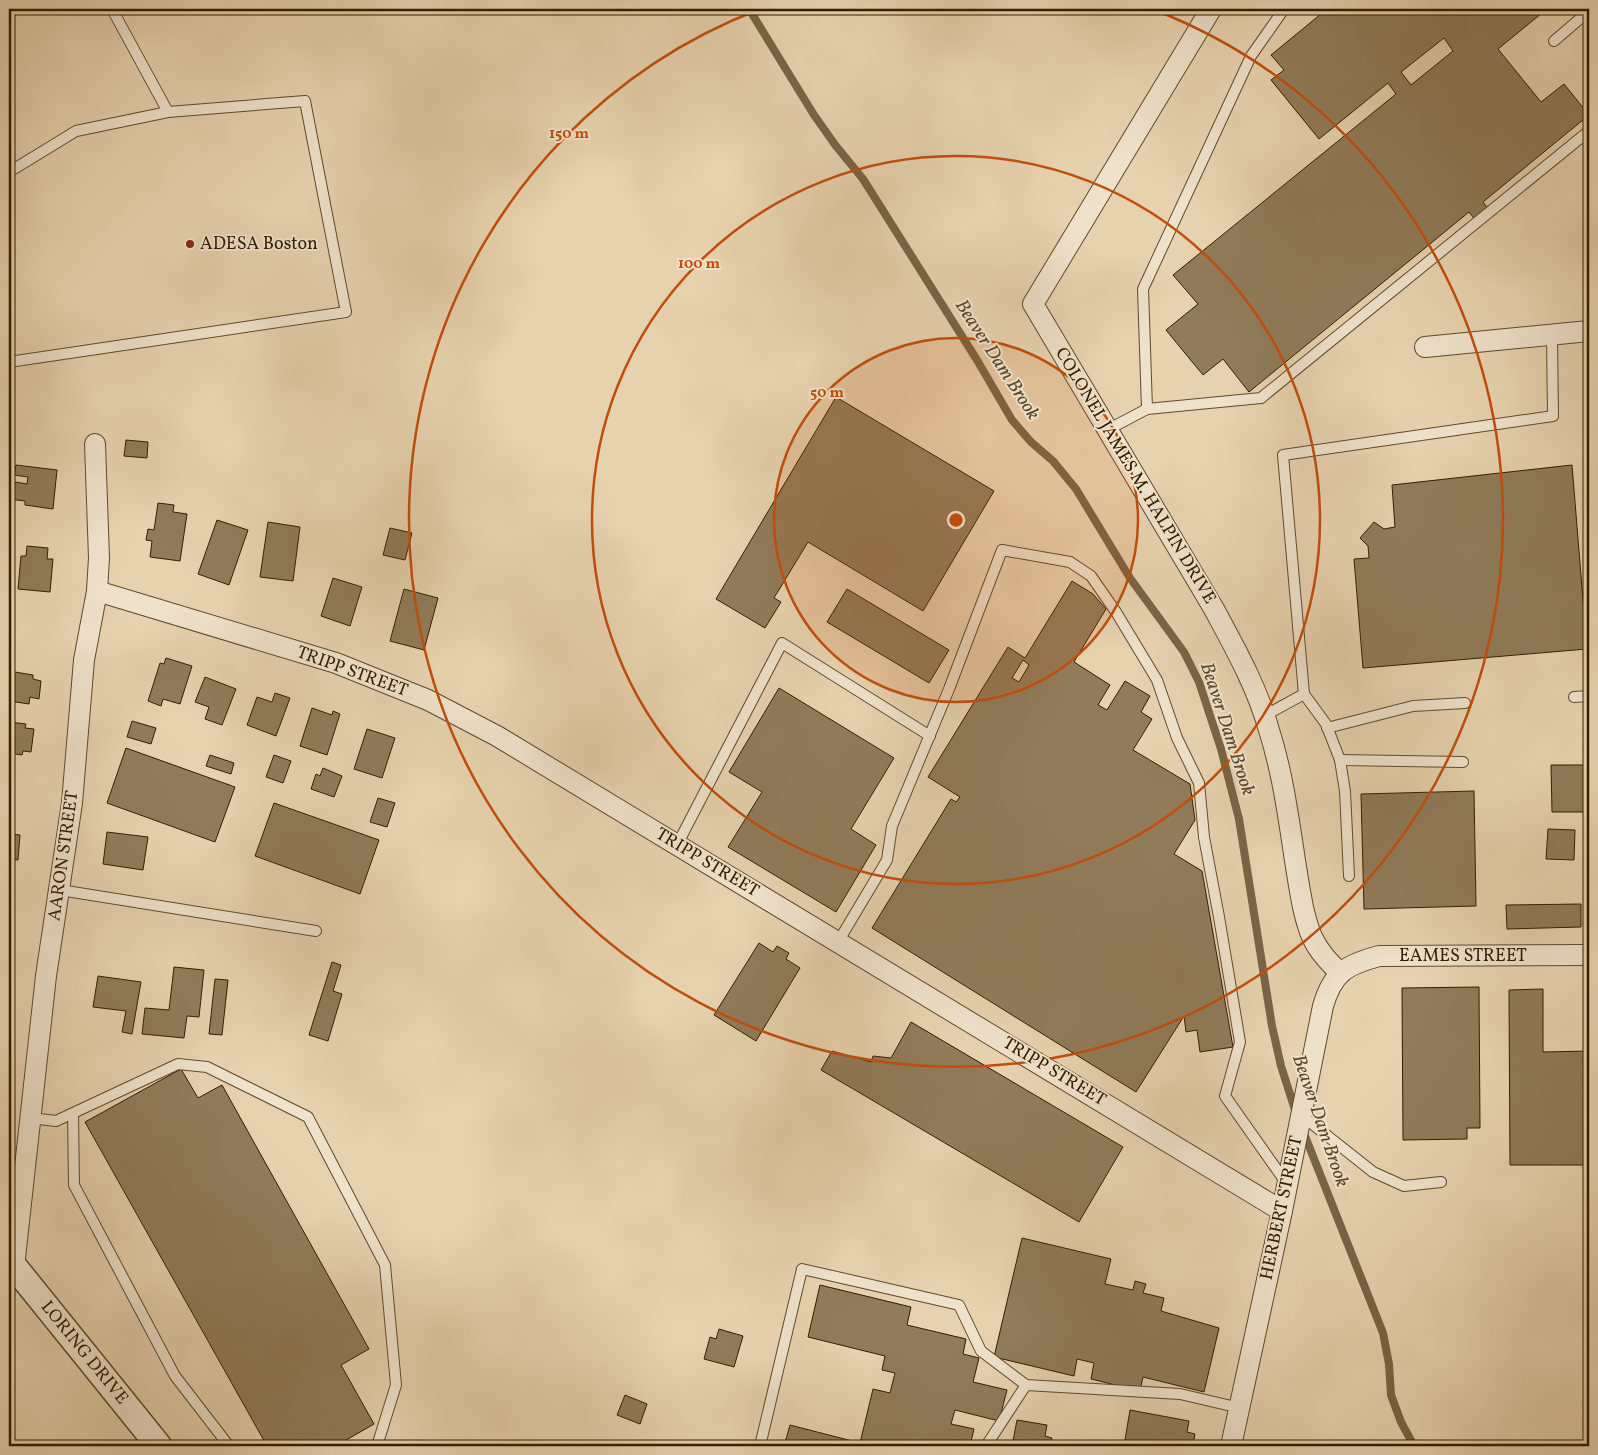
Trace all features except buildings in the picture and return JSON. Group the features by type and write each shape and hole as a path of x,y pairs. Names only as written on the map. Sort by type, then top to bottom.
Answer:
{"street":[{"name":"COLONEL JAMES M. HALPIN DRIVE","path":"1211,9 1032,304 1214,609 1235,648 1269,729 1282,781 1305,916 1313,938 1324,958 1340,973"},
{"path":"1425,347 1589,331"},
{"name":"AARON STREET","path":"11,1263 31,1118 46,976 72,803 84,660 97,591 99,558 95,444"},
{"name":"TRIPP STREET","path":"97,591 336,663 428,700 497,736 1282,1211"},
{"name":"EAMES STREET","path":"1340,973 1357,962 1378,956 1589,955"},
{"name":"HERBERT STREET","path":"1231,1446 1329,988 1340,973"},
{"name":"LORING DRIVE","path":"11,1263 159,1446"}],"lane":[{"path":"112,9 168,112"},
{"path":"1147,409 1143,288 1251,56 1284,9"},
{"path":"1554,41 1589,11"},
{"path":"9,172 76,131 168,112 305,101 346,312 9,362"},
{"path":"1107,430 1147,409 1261,398 1589,131"},
{"path":"1349,876 1345,791 1340,760 1327,728 1304,694 1282,455 1553,416 1552,334"},
{"path":"838,942 887,860 892,826 930,736 1002,550 1070,562 1091,576 1116,612 1157,680 1177,738 1199,783 1204,837 1240,1042 1225,1096 1288,1185"},
{"path":"677,845 782,642 930,736"},
{"path":"1264,716 1304,694"},
{"path":"1574,696 1589,696"},
{"path":"1327,728 1413,706 1465,703"},
{"path":"1340,760 1463,762"},
{"path":"60,890 316,931"},
{"path":"31,1118 56,1121 178,1064 207,1067 308,1117 386,1266 396,1385 378,1446"},
{"path":"73,1114 74,1185 175,1376 229,1446"},
{"path":"1301,1115 1372,1172 1404,1186 1442,1182"},
{"path":"760,1446 802,1269 959,1305 981,1351 1026,1385 1180,1394 1240,1408"},
{"path":"986,1446 1026,1385"}],"waterway":[{"name":"Beaver Dam Brook","path":"749,9 814,115 863,179 977,360 1012,420 1031,442 1053,461 1076,489 1130,578 1184,652 1199,682 1221,749 1239,819 1272,1026 1281,1066 1296,1113"},
{"name":"Beaver Dam Brook","path":"1303,1131 1383,1333 1389,1364 1391,1395 1401,1422 1414,1446"}],"place":[{"name":"ADESA Boston","path":"190,244"}]}
